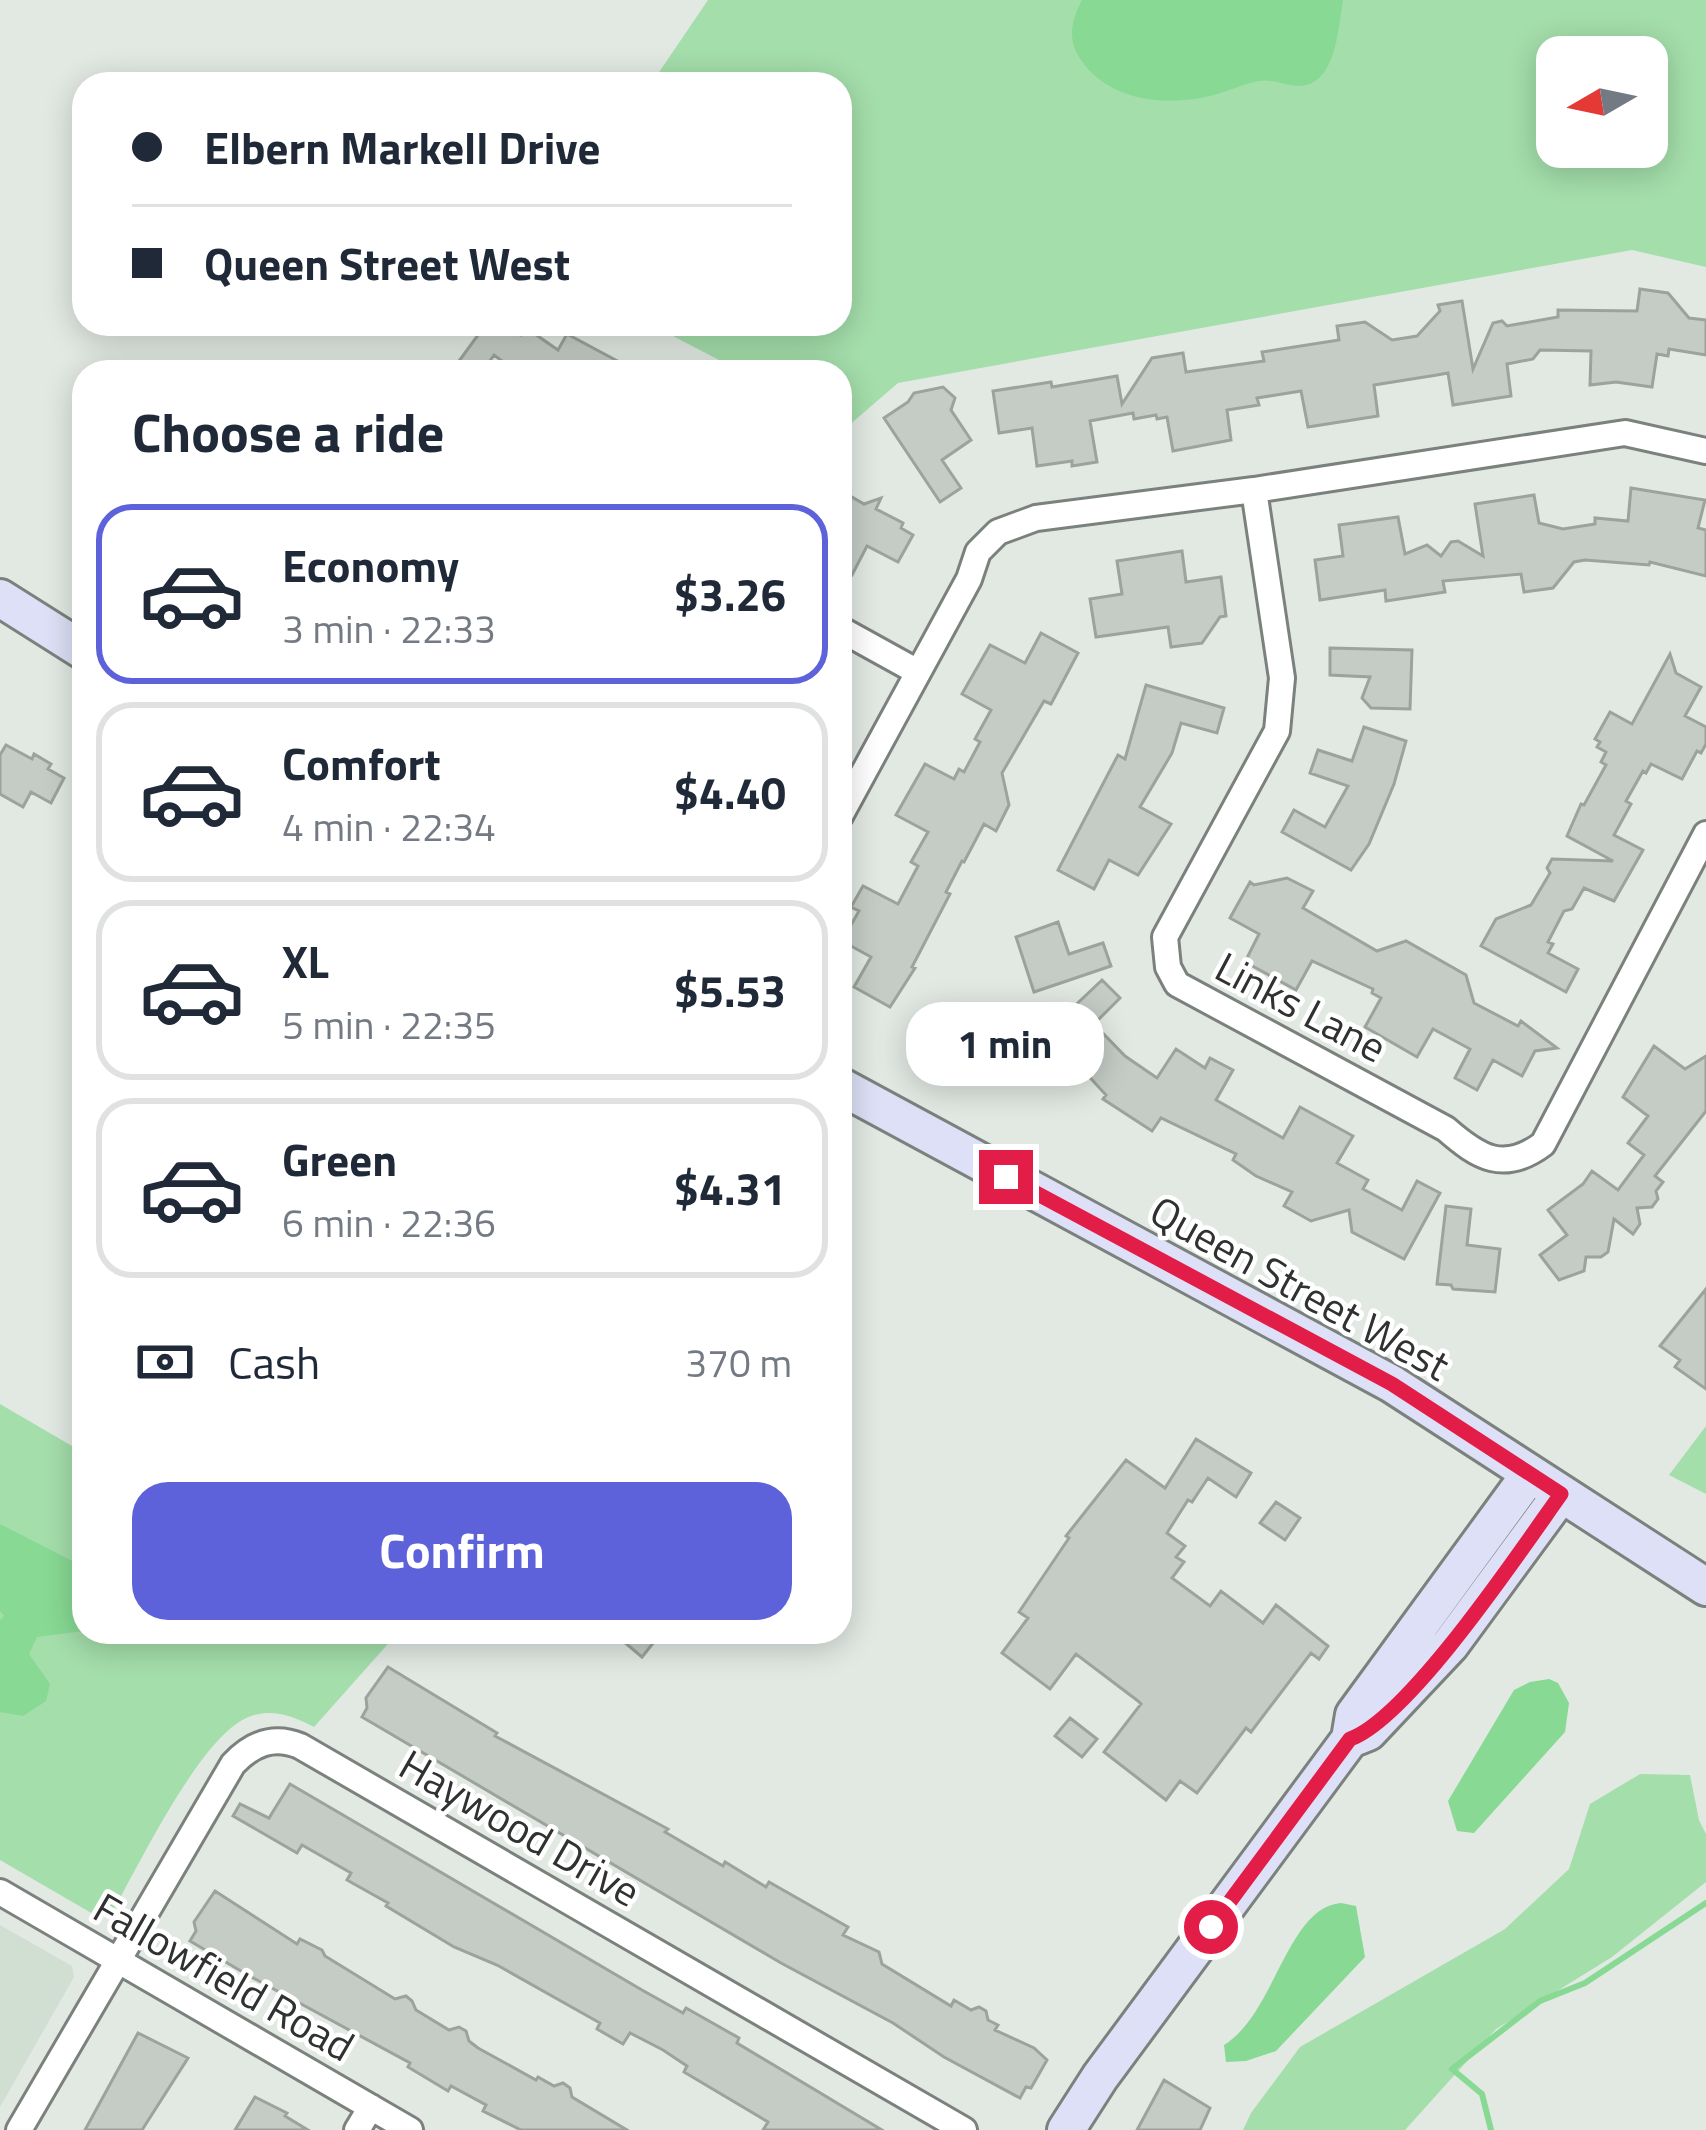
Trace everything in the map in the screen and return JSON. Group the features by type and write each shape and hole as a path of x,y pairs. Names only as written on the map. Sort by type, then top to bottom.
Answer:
{"street":[{"path":"852,793 969,579 978,552 998,532 1036,518 1625,433 1706,451"},
{"name":"Links Lane","path":"1254,490 1282,678 1277,731 1165,937 1168,967 1178,984 1446,1129 1471,1151 1498,1160 1522,1159 1543,1144 1706,833"},
{"path":"0,598 72,643"},
{"path":"852,635 916,670"},
{"name":"Queen Street West","path":"852,1092 1392,1384 1706,1587"},
{"path":"1066,2130 1100,2077 1350,1739 1354,1715 1530,1474"},
{"path":"1350,1739 1369,1732 1450,1645 1561,1494"},
{"name":"Haywood Drive","path":"19,2130 233,1764 265,1742 290,1742 964,2130"},
{"name":"Fallowfield Road","path":"0,1892 410,2130"},
{"path":"358,2130 370,2107"}],"shaded area":[{"path":"708,0 1706,0 1706,267 1632,250 898,383 852,423 852,360 719,360 673,336 852,336 852,72 659,72"},
{"path":"1082,0 1343,0 1330,62 1311,83 1258,81 1196,99 1159,100 1107,85 1081,60 1072,38"},
{"path":"0,1404 72,1446 72,1644 388,1644 314,1727 268,1713 232,1727 192,1773 111,1914 100,1918 0,1860"},
{"path":"1706,1426 1706,1494 1669,1475"},
{"path":"0,1524 72,1561 72,1633 37,1637 29,1654 50,1684 46,1701 23,1716 0,1712 0,1620 4,1616 0,1611"},
{"path":"1549,1679 1558,1683 1569,1703 1565,1732 1474,1833 1457,1831 1448,1801 1514,1690"},
{"path":"1640,1774 1690,1775 1706,1834 1706,1882 1612,1957 1496,2029 1405,2130 1243,2130 1300,2047 1505,1929 1569,1869 1590,1804"},
{"path":"1341,1903 1356,1906 1365,1957 1276,2051 1226,2062 1224,2045 1256,2010 1307,1923 1323,1909"},
{"path":"0,1925 72,1966 74,1977 0,2107"}],"building":[{"path":"1640,289 1668,293 1689,318 1706,320 1706,355 1669,349 1668,356 1657,354 1652,387 1616,382 1590,385 1591,351 1540,350 1533,359 1507,364 1511,396 1453,405 1448,373 1374,385 1378,416 1308,427 1301,391 1257,398 1259,405 1227,410 1231,440 1173,451 1167,417 1157,419 1156,415 1134,419 1133,413 1090,421 1097,462 1072,466 1072,461 1037,466 1032,428 999,433 993,391 1117,376 1122,404 1152,358 1183,353 1186,372 1264,361 1262,352 1339,340 1337,326 1365,322 1392,340 1417,336 1440,311 1438,305 1462,301 1473,369 1493,323 1502,321 1507,326 1558,317 1558,310 1637,311"},
{"path":"477,336 538,336 558,350 571,336 616,360 501,360 494,355 490,360 460,360"},
{"path":"943,387 955,398 951,410 971,440 942,460 961,488 940,502 884,418 914,393"},
{"path":"1631,488 1705,500 1698,528 1706,530 1706,576 1650,562 1585,560 1574,562 1553,588 1524,592 1521,574 1443,581 1445,592 1386,601 1385,590 1320,600 1315,560 1343,556 1339,525 1398,517 1405,554 1427,545 1441,556 1451,542 1458,541 1483,556 1475,504 1534,495 1539,523 1563,529 1595,524 1595,518 1628,521"},
{"path":"852,497 864,504 881,498 876,509 903,523 901,528 913,535 898,562 867,546 852,575"},
{"path":"1182,551 1186,582 1221,577 1226,616 1220,617 1202,643 1171,647 1168,627 1096,637 1090,599 1122,594 1117,561"},
{"path":"1041,633 1078,653 1051,704 1044,701 1002,773 1009,805 996,831 984,824 946,892 950,894 915,968 890,1007 854,987 871,957 852,947 852,923 859,911 852,905 863,886 898,904 918,866 911,862 928,832 896,815 925,764 954,779 959,769 964,772 991,710 962,694 990,645 1025,663"},
{"path":"1330,648 1412,650 1410,709 1371,708 1362,698 1370,677 1330,675"},
{"path":"1670,654 1676,673 1701,687 1685,716 1706,727 1706,744 1682,779 1651,764 1626,801 1631,804 1614,835 1643,850 1614,901 1584,888 1572,909 1564,911 1548,942 1553,944 1548,953 1578,969 1566,992 1481,946 1496,919 1531,905 1550,873 1547,868 1552,859 1613,861 1567,836 1606,765 1601,762 1606,752 1597,747 1600,742 1595,739 1610,712 1632,724"},
{"path":"1146,685 1224,708 1217,733 1181,723 1172,753 1140,807 1171,824 1138,875 1109,860 1094,889 1058,870 1118,755 1125,759"},
{"path":"1364,727 1406,741 1369,844 1351,870 1282,832 1294,810 1325,827 1348,786 1310,773 1318,750 1352,761"},
{"path":"6,745 32,759 34,754 64,778 51,803 31,792 23,807 0,794 0,755"},
{"path":"1287,878 1313,891 1303,908 1377,951 1406,941 1466,975 1474,1003 1518,1026 1521,1021 1557,1048 1535,1051 1522,1076 1493,1060 1477,1090 1455,1078 1470,1049 1433,1029 1417,1057 1365,1027 1381,998 1373,989 1312,961 1296,990 1245,962 1259,934 1230,918 1250,882"},
{"path":"1058,922 1069,954 1103,943 1111,966 1034,992 1016,937"},
{"path":"1102,980 1120,998 1094,1024 1125,1056 1157,1078 1176,1049 1205,1068 1210,1058 1233,1070 1216,1100 1283,1138 1300,1107 1353,1136 1337,1163 1368,1180 1363,1189 1402,1210 1417,1181 1440,1193 1404,1259 1352,1232 1349,1210 1311,1221 1284,1206 1292,1192 1256,1176 1233,1160 1236,1154 1161,1118 1152,1131 1103,1099 1106,1095 1071,1057 1066,1062 1045,1034"},
{"path":"1654,1046 1685,1069 1706,1056 1706,1111 1655,1176 1663,1182 1656,1191 1658,1199 1652,1207 1637,1208 1640,1224 1633,1234 1614,1219 1608,1252 1586,1257 1584,1271 1559,1280 1540,1255 1567,1235 1548,1210 1583,1184 1592,1171 1618,1190 1644,1155 1628,1143 1648,1116 1623,1097"},
{"path":"1446,1206 1471,1209 1467,1245 1500,1249 1495,1292 1437,1284"},
{"path":"1706,1289 1706,1389 1675,1367 1680,1360 1660,1346"},
{"path":"1196,1439 1251,1473 1236,1497 1208,1478 1192,1502 1188,1500 1167,1533 1185,1546 1176,1557 1184,1562 1172,1578 1210,1606 1221,1591 1263,1623 1276,1605 1328,1646 1319,1659 1311,1653 1197,1793 1180,1781 1166,1800 1104,1752 1141,1704 1138,1701 1076,1654 1050,1689 1002,1653 1028,1618 1019,1612 1069,1538 1066,1536 1126,1460 1165,1488"},
{"path":"1276,1502 1300,1518 1285,1540 1260,1523"},
{"path":"627,1644 652,1644 642,1657"},
{"path":"388,1667 497,1733 495,1736 668,1829 665,1832 723,1866 725,1862 766,1887 769,1882 848,1927 843,1935 879,1952 882,1964 951,2006 954,2000 971,2010 986,2011 988,2020 998,2025 995,2030 1034,2048 1047,2060 1031,2088 1026,2087 1020,2098 944,2057 893,2023 781,1963 362,1717 366,1698"},
{"path":"1070,1718 1097,1739 1082,1757 1055,1736"},
{"path":"290,1784 642,1990 739,2038 737,2043 882,2130 763,2130 768,2122 684,2072 687,2066 663,2050 630,2033 623,2044 597,2029 600,2023 386,1906 388,1903 347,1880 351,1873 302,1845 297,1853 233,1816 240,1804 269,1818"},
{"path":"215,1891 297,1944 300,1939 322,1950 395,1999 406,1996 416,2010 449,2030 466,2031 478,2048 536,2080 554,2086 563,2083 572,2097 627,2130 521,2130 483,2111 486,2105 451,2086 448,2091 408,2067 410,2063 246,1974 190,1941 196,1931 194,1922"},
{"path":"138,2033 188,2058 142,2130 85,2130"},
{"path":"1164,2080 1210,2108 1200,2130 1137,2130"},
{"path":"255,2097 287,2113 308,2130 235,2130"}],"waterway":[{"path":"1491,2130 1482,2094 1452,2069 1540,2001 1585,1983 1706,1903"}],"route":[{"path":"1006,1177 1392,1384 1561,1494 1450,1645 1369,1732 1350,1739 1211,1927"}]}
